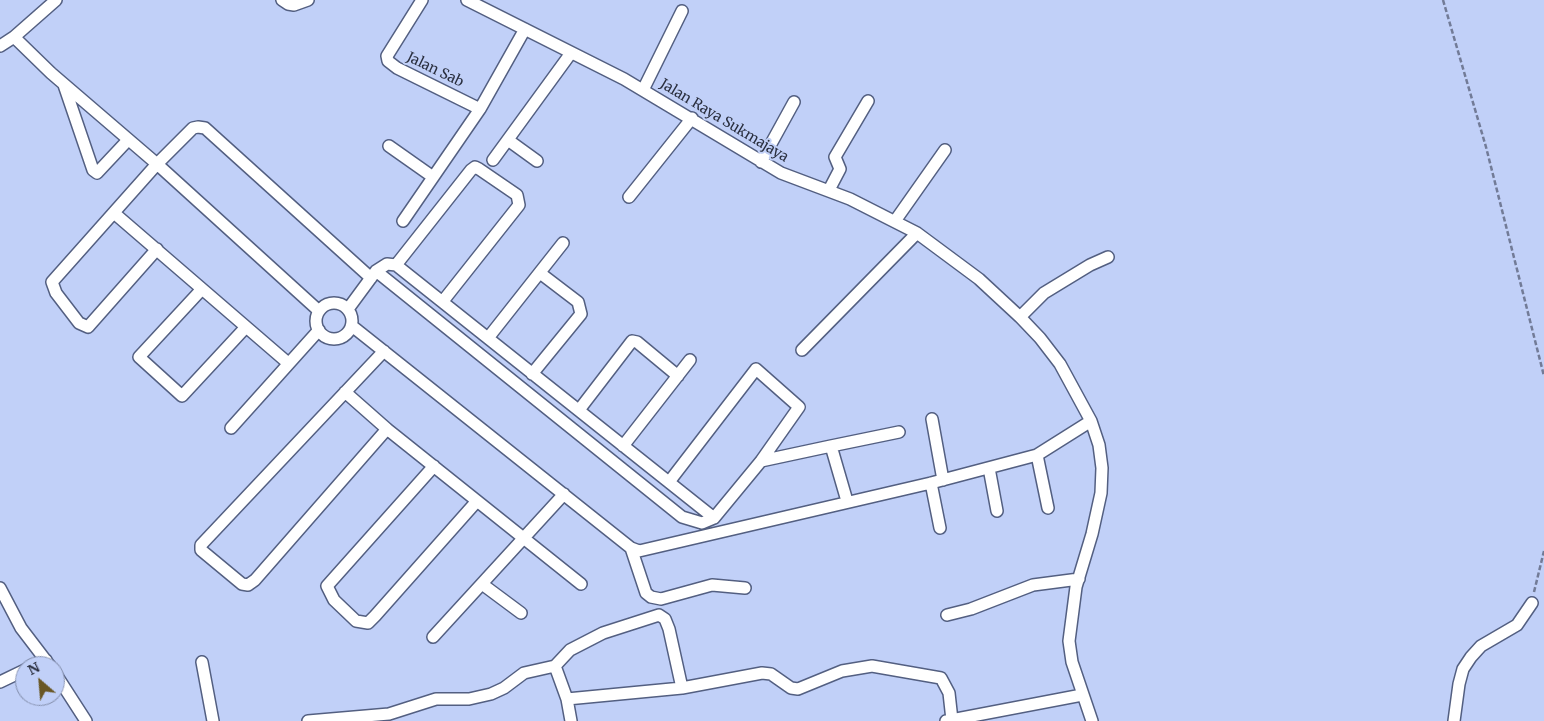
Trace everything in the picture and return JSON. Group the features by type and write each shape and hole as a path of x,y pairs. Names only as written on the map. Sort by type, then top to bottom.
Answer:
{"street":[{"path":"0,46 14,37 56,0"},
{"path":"282,0 294,5 308,0"},
{"name":"Jalan Sab","path":"422,0 387,56 388,61 397,68 480,109"},
{"name":"Jalan Raya Sukmajaya","path":"468,0 643,90 781,173 829,190 916,233 979,280 1020,317 1060,364 1091,420 1099,445 1102,468 1101,493 1092,534 1079,578 1069,641 1072,662 1092,721"},
{"path":"643,90 682,11"},
{"path":"403,221 480,109 525,29"},
{"path":"14,37 319,311"},
{"path":"493,160 571,53"},
{"path":"63,83 93,170 97,173 128,140"},
{"path":"829,190 840,169 835,157 868,101"},
{"path":"761,162 794,102"},
{"path":"628,197 692,118"},
{"path":"157,250 94,323 88,326 79,323 56,293 52,282 157,164 192,128 205,128 373,274 682,517 702,522 714,518 761,461 799,407 756,369 669,482"},
{"path":"508,140 538,161"},
{"path":"389,146 433,177"},
{"path":"895,221 945,150"},
{"path":"396,265 471,170 479,169 517,195 519,205 443,301"},
{"path":"114,213 288,363"},
{"path":"802,350 916,233"},
{"path":"488,338 563,243"},
{"path":"1020,317 1044,293 1090,265 1108,257"},
{"path":"348,309 373,274 387,264 396,265 714,518"},
{"path":"532,374 581,314 578,302 540,273"},
{"path":"202,289 139,357 182,396 246,327"},
{"path":"332,303 342,304 352,316 352,326 346,334 336,339 326,337 319,330 316,320 319,311 332,303"},
{"path":"352,326 631,548 638,551 931,483 1037,455 1091,420"},
{"path":"231,428 319,330"},
{"path":"579,410 632,341 637,342 678,376"},
{"path":"384,351 202,545 201,550 242,584 248,584 255,580 387,429"},
{"path":"623,446 690,360"},
{"path":"345,392 387,429 581,584"},
{"path":"932,419 943,480"},
{"path":"761,461 899,432"},
{"path":"831,446 848,501"},
{"path":"1037,455 1048,508"},
{"path":"434,466 327,586 334,600 356,621 368,623 477,501"},
{"path":"989,468 997,511"},
{"path":"931,483 940,528"},
{"path":"433,637 564,494"},
{"path":"631,548 646,593 650,597 661,598 712,585 745,588"},
{"path":"947,615 970,609 1033,585 1079,578"},
{"path":"482,584 521,612"},
{"path":"0,588 21,628 43,656"},
{"path":"1454,721 1463,669 1481,646 1517,625 1532,603"},
{"path":"308,721 389,714 436,699 469,699 491,694 504,688 524,673 555,666 570,650 603,633 659,615 665,618 669,628 682,688"},
{"path":"202,662 214,721"},
{"path":"555,666 567,699 571,721"},
{"path":"567,699 682,688 762,673 771,674 791,688 798,689 842,671 872,666 941,678 949,693 949,720 1082,695"},
{"path":"0,682 15,675"},
{"path":"65,688 86,721"}],"path":[{"path":"1443,0 1486,147 1544,376"},
{"path":"1532,603 1544,551"}]}
